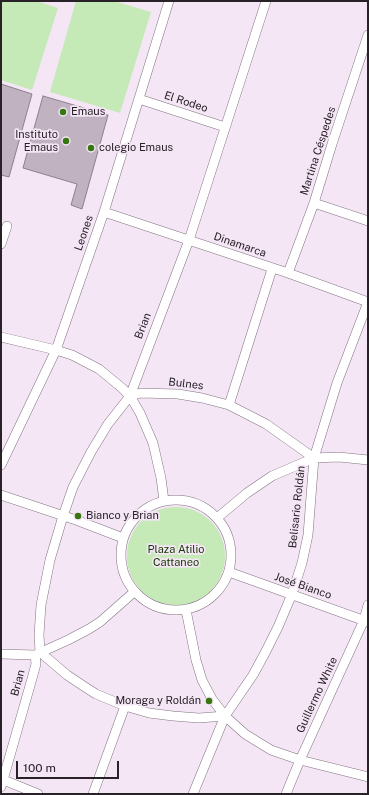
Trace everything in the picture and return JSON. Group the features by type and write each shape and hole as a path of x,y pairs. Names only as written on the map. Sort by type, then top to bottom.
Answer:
{"street":[{"name":"Leones","path":"1,465 56,350 104,212 169,1"},
{"name":"Brian","path":"2,782 36,664 41,605 50,560 63,516 73,487 91,452 108,424 130,396 189,240 266,1"},
{"name":"Martina Céspedes","path":"288,273 314,203 332,144 366,48 368,35"},
{"name":"El Rodeo","path":"139,99 225,127"},
{"path":"314,203 368,221"},
{"name":"Dinamarca","path":"104,212 272,269 288,273 368,302"},
{"path":"1,244 7,226"},
{"path":"228,405 272,269"},
{"name":"Belisario Roldán","path":"193,794 225,716 262,659 292,594 302,563 308,535 314,458 337,383 364,326 368,302"},
{"path":"1,337 72,355 99,369 130,396 145,423 153,443 161,478 164,501"},
{"name":"Bulnes","path":"130,396 141,393 178,394 202,398 228,405 266,424 314,458"},
{"path":"218,518 247,493 272,476 314,458 339,457 368,460"},
{"path":"1,495 123,538"},
{"path":"179,500 193,503 206,509 218,518 226,530 231,544 232,558 229,572 223,586 213,598 200,606 186,610 167,610 149,604 134,592 124,576 121,558 123,538 129,526 138,515 150,506 164,501 179,500"},
{"name":"José Bianco","path":"229,572 366,621"},
{"path":"1,654 37,653 68,640 90,629 134,592"},
{"name":"Guillermo White","path":"286,794 300,760 366,621 368,605"},
{"path":"186,610 196,660 202,680 212,699 225,716 257,742 271,750 300,760 368,777"},
{"path":"37,653 75,681 96,694 125,706 149,713 199,718 225,716"},
{"path":"93,794 125,706"},
{"path":"2,782 38,794"}],"green space":[{"path":"1,1 36,1 58,8 32,90 1,80"},
{"path":"76,1 114,1 151,12 120,113 50,92"},
{"name":"Plaza Atilio Cattaneo","path":"176,507 195,511 211,521 221,537 225,556 221,575 211,591 195,601 176,605 157,601 141,591 131,575 127,556 131,537 141,521 157,511"}],"building":[{"path":"1,84 32,94 9,177 1,175"},
{"name":"Instituto Emaus","path":"43,96 108,115 82,209 71,205 77,184 23,168"}],"place":[{"name":"Emaus","path":"63,112"},
{"name":"Instituto Emaus","path":"66,141"},
{"name":"colegio Emaus","path":"91,148"},
{"name":"Bianco y Brian","path":"78,516"},
{"name":"Moraga y Roldán","path":"209,701"}]}
